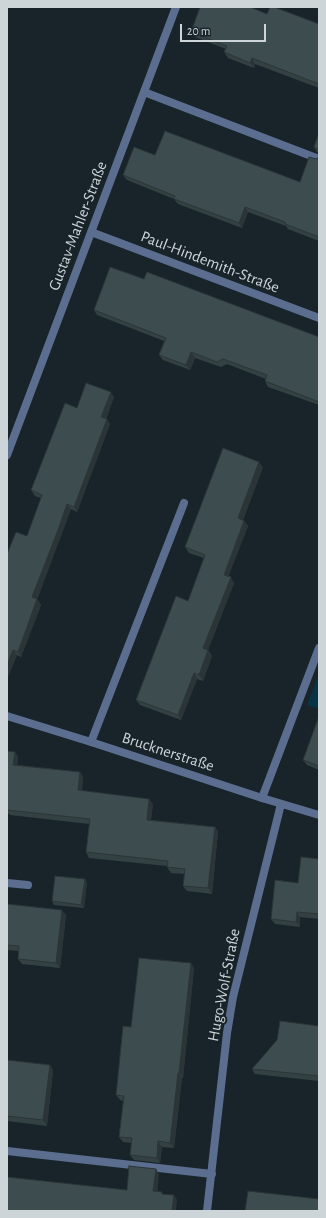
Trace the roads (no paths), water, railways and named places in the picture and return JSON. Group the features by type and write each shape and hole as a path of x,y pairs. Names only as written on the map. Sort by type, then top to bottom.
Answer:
{"street":[{"name":"Gustav-Mahler-Straße","path":"7,455 176,7"},
{"path":"144,92 319,160"},
{"name":"Paul-Hindemith-Straße","path":"91,232 319,318"},
{"path":"91,742 184,503"},
{"path":"262,798 319,648"},
{"name":"Brucknerstraße","path":"7,716 319,815"},
{"name":"Hugo-Wolf-Straße","path":"207,1211 227,1033 233,997 281,804"},
{"path":"7,883 28,885"},
{"path":"7,1151 212,1174"}]}
